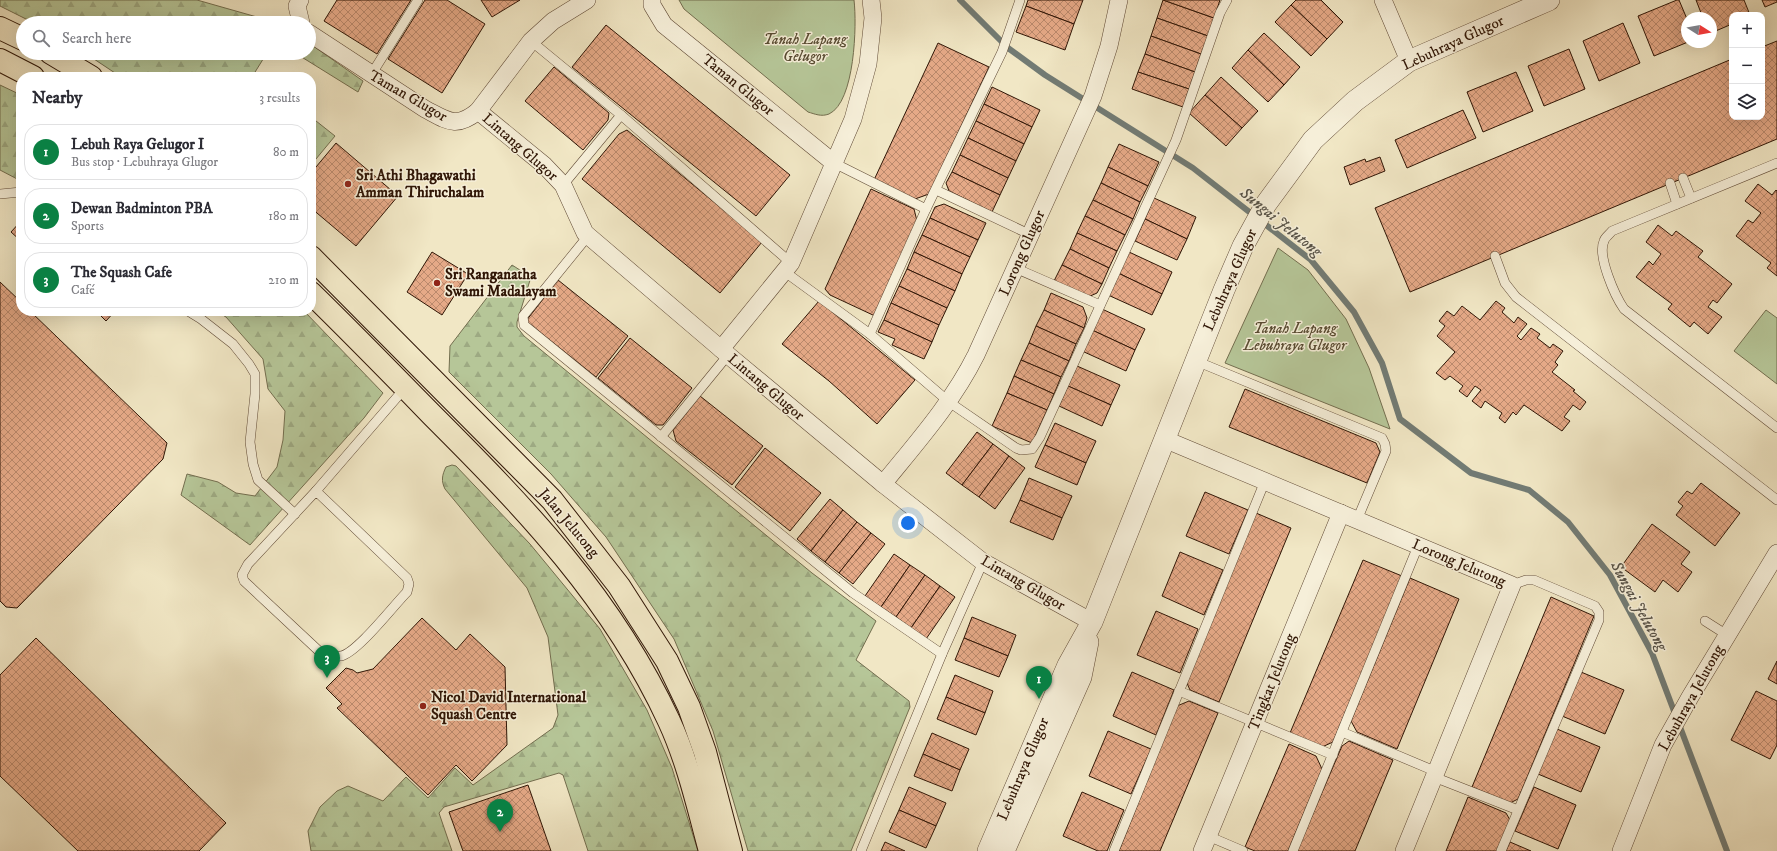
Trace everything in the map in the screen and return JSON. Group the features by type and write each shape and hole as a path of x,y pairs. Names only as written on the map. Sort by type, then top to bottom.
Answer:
{"main road":[{"path":"0,28 16,36"},
{"path":"0,60 23,72"},
{"path":"63,60 83,72"},
{"name":"Jalan Jelutong","path":"316,262 552,500 619,586 667,661 689,707 705,752 731,851"},
{"name":"Jalan Jelutong","path":"316,298 482,465 546,532 621,633 644,670 670,722 691,778 710,851"}],"street":[{"name":"Taman Glugor","path":"316,38 371,75 445,120 459,123 468,119 478,111 530,41 553,21 587,0"},
{"name":"Taman Glugor","path":"652,0 652,5 664,25 834,163"},
{"path":"724,352 788,267 853,118 868,64 873,18 871,0"},
{"name":"Lorong Glugor","path":"883,484 949,402 976,355 1093,96 1109,46 1119,0"},
{"path":"1383,0 1409,61"},
{"name":"Lebuhraya Glugor","path":"993,851 1081,677 1092,622 1195,361 1243,246 1266,204 1313,140 1355,101 1409,61 1549,0"},
{"path":"299,3 299,16"},
{"name":"Lintang Glugor","path":"478,111 544,165 563,185 580,225 588,236 724,352 883,484 983,562 1092,622"},
{"name":"Lorong Jelutong","path":"1164,439 1512,585 1404,851"},
{"name":"Tingkat Jelutong","path":"1205,844 1342,513"},
{"name":"Lebuhraya Jelutong","path":"1620,851 1663,745 1690,697 1777,553"}],"lane":[{"path":"371,75 418,0"},
{"path":"870,334 926,209 1002,52 1020,0"},
{"path":"530,41 621,115 788,267 870,334 949,402 1021,450 1032,449 1040,437 1176,140 1220,13 1228,0"},
{"path":"563,185 621,115"},
{"path":"834,163 926,209"},
{"path":"1777,163 1612,231 1604,240 1602,255 1617,298 1624,309 1777,428"},
{"path":"1684,178 1691,198"},
{"path":"1670,183 1677,204"},
{"path":"936,190 1031,235"},
{"path":"0,194 16,192"},
{"path":"588,236 523,316 522,322 524,326 853,593 942,654"},
{"path":"1495,256 1505,283 1516,297 1777,500"},
{"path":"1015,268 1100,305"},
{"path":"196,316 234,344 255,374 255,394 250,442 253,464 258,480 295,514"},
{"path":"661,436 724,352"},
{"path":"1195,361 1382,438 1386,451 1357,520"},
{"path":"316,491 407,578 409,584 407,592 356,647 340,656 330,656 320,652 244,581 242,575 248,564 316,491 406,388"},
{"path":"1114,851 1266,481"},
{"path":"1293,851 1418,546"},
{"path":"861,851 942,654 983,562"},
{"path":"1501,851 1599,620 1599,612 1595,606 1534,580 1526,580 1512,585"},
{"path":"1705,621 1728,635"},
{"path":"1179,691 1333,755"},
{"path":"1342,732 1518,810"},
{"path":"1205,844 1243,851"}],"green space":[{"path":"0,0 197,0 253,16 20,16 0,6"},
{"name":"Tanah Lapang Gelugor","path":"679,0 854,0 855,26 852,62 849,79 838,107 826,115 818,115 808,112 684,9"},
{"path":"316,48 363,81 358,92 306,60 316,60"},
{"path":"96,60 263,60 255,72 114,72"},
{"path":"0,85 16,93 16,178 0,170"},
{"path":"316,121 335,136 316,159"},
{"name":"Tanah Lapang Lebuhraya Glugor","path":"1278,248 1308,270 1346,319 1369,368 1390,429 1225,363"},
{"path":"512,265 531,277 517,322 517,327 524,336 812,573 876,621 856,660 909,701 910,707 851,851 748,851 713,731 674,639 606,537 551,474 449,372 450,346"},
{"path":"1766,310 1777,318 1777,384 1734,351"},
{"path":"224,316 309,316 383,393 364,418 250,545 181,495 187,474 218,482 236,493 255,496 277,467 283,440 285,411 268,389 263,359"},
{"path":"452,465 456,466 530,544 600,629 647,710 672,768 698,851 588,851 563,775 559,773 444,807 439,813 452,851 311,851 308,831 320,807 337,791 348,786 383,801 406,777 428,798 455,768 473,785 553,728 558,715 548,637 527,588 445,489 442,478 446,467"}],"building":[{"path":"337,0 411,0 377,54 324,21"},
{"path":"425,0 447,0 485,24 442,93 388,59"},
{"path":"481,0 520,0 492,17"},
{"path":"1028,0 1083,0 1074,24 1026,6"},
{"path":"1163,0 1214,18 1208,36 1157,18"},
{"path":"1163,0 1220,0 1214,18"},
{"path":"1296,0 1321,0 1343,22 1327,39 1291,5"},
{"path":"1679,0 1684,12 1681,12 1681,45 1654,56 1638,16"},
{"path":"1696,0 1744,0 1749,12 1729,12 1729,25 1717,30 1717,12 1701,12"},
{"path":"1762,0 1777,0 1777,2 1765,7"},
{"path":"1291,5 1327,39 1311,56 1275,22"},
{"path":"1026,6 1074,24 1065,50 1016,32"},
{"path":"1157,18 1208,36 1201,54 1151,36"},
{"path":"1623,23 1640,63 1599,81 1583,41"},
{"path":"606,25 790,175 756,216 572,67"},
{"path":"1264,33 1300,67 1284,85 1248,50"},
{"path":"1151,36 1201,54 1195,72 1145,54"},
{"path":"1777,41 1777,139 1410,292 1375,208 1729,60 1729,120 1765,120 1765,46"},
{"path":"938,43 989,67 929,194 915,199 874,180"},
{"path":"1569,49 1585,89 1544,106 1528,66"},
{"path":"1248,50 1284,85 1268,102 1232,68"},
{"path":"1145,54 1195,72 1189,89 1138,72"},
{"path":"554,67 609,113 608,120 583,150 525,101"},
{"path":"1138,72 1189,89 1183,107 1132,89"},
{"path":"1516,72 1533,111 1483,132 1467,92"},
{"path":"1221,77 1258,111 1242,128 1205,95"},
{"path":"992,87 1040,110 1032,127 984,104"},
{"path":"1205,95 1242,128 1226,146 1189,113"},
{"path":"984,104 1032,127 1024,144 976,121"},
{"path":"1463,110 1476,138 1407,168 1395,140"},
{"path":"976,121 1024,144 1016,161 968,138"},
{"path":"627,130 762,242 720,293 582,179 619,134"},
{"path":"968,138 1016,161 1008,178 960,155"},
{"name":"Sri Athi Bhagawathi Amman Thiruchalam","path":"336,143 398,196 356,246 316,212 316,167"},
{"path":"1119,144 1159,162 1148,186 1108,167"},
{"path":"960,155 1008,178 1000,195 952,172"},
{"path":"1380,157 1385,171 1350,185 1344,167 1365,159 1366,162"},
{"path":"1108,167 1148,186 1140,202 1101,183"},
{"path":"952,172 1000,195 992,212 949,191 946,183"},
{"path":"1101,183 1140,202 1133,219 1093,200"},
{"path":"1758,184 1772,195 1776,190 1777,191 1777,276 1767,268 1771,263 1736,236 1748,220 1753,223 1761,213 1745,201"},
{"path":"871,189 914,209 917,221 875,316 830,295 825,289"},
{"path":"1154,198 1196,217 1187,239 1145,219"},
{"path":"1093,200 1133,219 1125,235 1085,216"},
{"path":"944,204 986,223 978,240 930,218 935,207"},
{"path":"1085,216 1125,235 1117,251 1077,233"},
{"path":"930,218 978,240 970,257 922,235"},
{"path":"1145,219 1187,239 1177,260 1135,241"},
{"path":"1658,225 1672,236 1676,231 1703,251 1698,257 1732,284 1717,303 1713,300 1708,307 1722,317 1708,334 1694,322 1690,327 1668,309 1672,304 1636,277 1649,261 1653,265 1661,254 1646,242"},
{"path":"16,226 16,236 11,232"},
{"path":"1077,233 1117,251 1109,268 1070,249"},
{"path":"922,235 970,257 962,274 914,252"},
{"path":"1070,249 1109,268 1102,284 1062,265"},
{"name":"Sri Ranganatha Swami Madalayam","path":"432,252 468,274 442,315 407,292"},
{"path":"914,252 962,274 955,291 907,269"},
{"path":"1129,252 1172,272 1162,294 1118,273"},
{"path":"1062,265 1102,284 1097,293 1088,297 1054,281"},
{"path":"907,269 955,291 947,308 899,286"},
{"path":"1118,273 1162,294 1152,315 1108,295"},
{"path":"558,280 628,336 596,377 526,321"},
{"path":"0,282 16,297 16,316 35,316 167,443 163,459 17,608 6,607 0,601"},
{"path":"899,286 947,308 939,325 891,303"},
{"path":"1051,293 1083,307 1087,318 1084,328 1044,310"},
{"path":"819,301 915,380 877,424 829,381 782,344"},
{"path":"1496,301 1505,308 1502,312 1514,323 1518,317 1527,324 1517,336 1521,340 1531,328 1540,334 1537,338 1550,348 1553,344 1563,351 1555,362 1558,365 1552,372 1575,390 1573,391 1586,402 1580,410 1573,405 1564,417 1570,421 1562,431 1524,405 1516,415 1513,412 1505,423 1499,418 1502,413 1485,401 1481,408 1472,401 1481,390 1475,386 1467,397 1459,391 1463,386 1450,376 1445,380 1436,373 1455,352 1437,336 1445,326 1439,321 1447,311 1454,316 1462,306 1480,320"},
{"path":"891,303 939,325 932,342 884,320"},
{"path":"1102,309 1145,329 1135,350 1092,330"},
{"path":"1044,310 1084,328 1076,344 1036,326"},
{"path":"101,316 110,316 106,321"},
{"path":"884,320 932,342 924,359 892,345 895,339 878,332"},
{"path":"1036,326 1076,344 1069,361 1029,343"},
{"path":"1092,330 1135,350 1126,371 1082,351"},
{"path":"630,338 692,388 663,425 656,425 598,378"},
{"path":"1029,343 1069,361 1061,377 1021,360"},
{"path":"1021,360 1061,377 1054,394 1014,376"},
{"path":"1077,366 1120,385 1111,405 1068,386"},
{"path":"1014,376 1054,394 1047,410 1007,393"},
{"path":"1068,386 1111,405 1102,426 1059,406"},
{"path":"1245,389 1376,443 1380,452 1367,483 1229,427"},
{"path":"1007,393 1047,410 1032,443 992,426"},
{"path":"700,396 763,446 732,485 676,441 673,430"},
{"path":"1055,423 1096,441 1086,463 1045,445"},
{"path":"977,432 993,444 962,485 946,473"},
{"path":"993,444 1009,456 979,497 962,485"},
{"path":"1045,445 1086,463 1077,485 1035,467"},
{"path":"765,448 821,493 790,531 735,487"},
{"path":"1009,456 1025,468 995,509 979,497"},
{"path":"1029,478 1072,496 1062,518 1020,500"},
{"path":"1701,483 1740,513 1715,546 1676,515 1683,506 1678,502 1687,491 1692,494"},
{"path":"1205,492 1248,510 1229,554 1186,536"},
{"path":"830,499 843,510 811,551 797,539"},
{"path":"1020,500 1062,518 1053,540 1010,522"},
{"path":"843,510 857,522 825,562 811,551"},
{"path":"1256,513 1291,528 1219,702 1190,690 1186,681"},
{"path":"857,522 871,533 839,573 825,562"},
{"path":"1652,524 1690,552 1681,564 1692,572 1678,592 1663,580 1655,592 1621,567"},
{"path":"871,533 885,544 853,584 839,573"},
{"path":"1180,552 1223,570 1204,615 1162,596"},
{"path":"894,554 910,565 881,607 865,596"},
{"path":"1363,560 1402,576 1333,742 1322,747 1290,733"},
{"path":"910,565 925,575 896,617 881,607"},
{"path":"925,575 940,586 911,628 896,617"},
{"path":"1410,578 1459,599 1397,749 1357,732 1351,721"},
{"path":"940,586 955,597 926,639 911,628"},
{"path":"1551,597 1594,616 1518,799 1510,803 1472,787"},
{"path":"1156,611 1198,629 1180,673 1137,655"},
{"path":"972,617 1016,635 1008,656 964,638"},
{"name":"Nicol David International Squash Centre","path":"422,618 456,650 470,634 505,667 507,745 472,781 456,765 428,795 337,708 342,704 326,688 346,668 357,673 373,669"},
{"path":"36,638 226,823 199,851 78,851 0,776 0,675"},
{"path":"964,638 1008,656 999,677 955,660"},
{"path":"1777,661 1777,684 1768,679"},
{"path":"1132,672 1174,690 1156,735 1113,716"},
{"path":"1581,672 1624,690 1605,734 1562,716"},
{"path":"955,675 993,691 985,713 946,697"},
{"path":"1756,691 1777,701 1777,745 1770,759 1731,740"},
{"path":"946,697 985,713 976,735 937,719"},
{"path":"1189,701 1218,713 1160,851 1119,851 1177,706"},
{"path":"1557,729 1600,747 1581,792 1538,774"},
{"path":"1108,731 1151,749 1131,794 1089,776"},
{"path":"932,733 969,749 960,770 923,754"},
{"path":"1349,741 1393,760 1355,851 1297,851 1342,746"},
{"path":"1289,744 1316,756 1322,769 1288,851 1255,851 1245,847"},
{"path":"923,754 960,770 952,791 914,776"},
{"path":"528,785 551,851 463,851 449,812"},
{"path":"909,787 946,803 936,826 899,810"},
{"path":"1534,787 1576,805 1558,849 1515,831"},
{"path":"1082,792 1124,810 1107,851 1098,851 1063,836"},
{"path":"1468,797 1506,813 1510,820 1497,851 1446,851"},
{"path":"899,810 936,826 926,848 889,832"},
{"path":"885,842 905,851 881,851"},
{"path":"1510,842 1531,851 1506,851"}],"waterway":[{"name":"Sungai Jelutong","path":"960,0 1008,48 1045,75 1193,168 1311,260 1354,312 1382,363 1400,419 1471,473 1529,490 1568,522 1610,575 1652,653 1727,851"}],"place":[{"name":"Sri Athi Bhagawathi Amman Thiruchalam","path":"348,184"},
{"name":"Sri Ranganatha Swami Madalayam","path":"437,283"},
{"name":"The Squash Cafe","path":"327,678"},
{"name":"Lebuh Raya Gelugor I","path":"1039,699"},
{"name":"Nicol David International Squash Centre","path":"423,706"},
{"name":"Dewan Badminton PBA","path":"500,832"}]}
